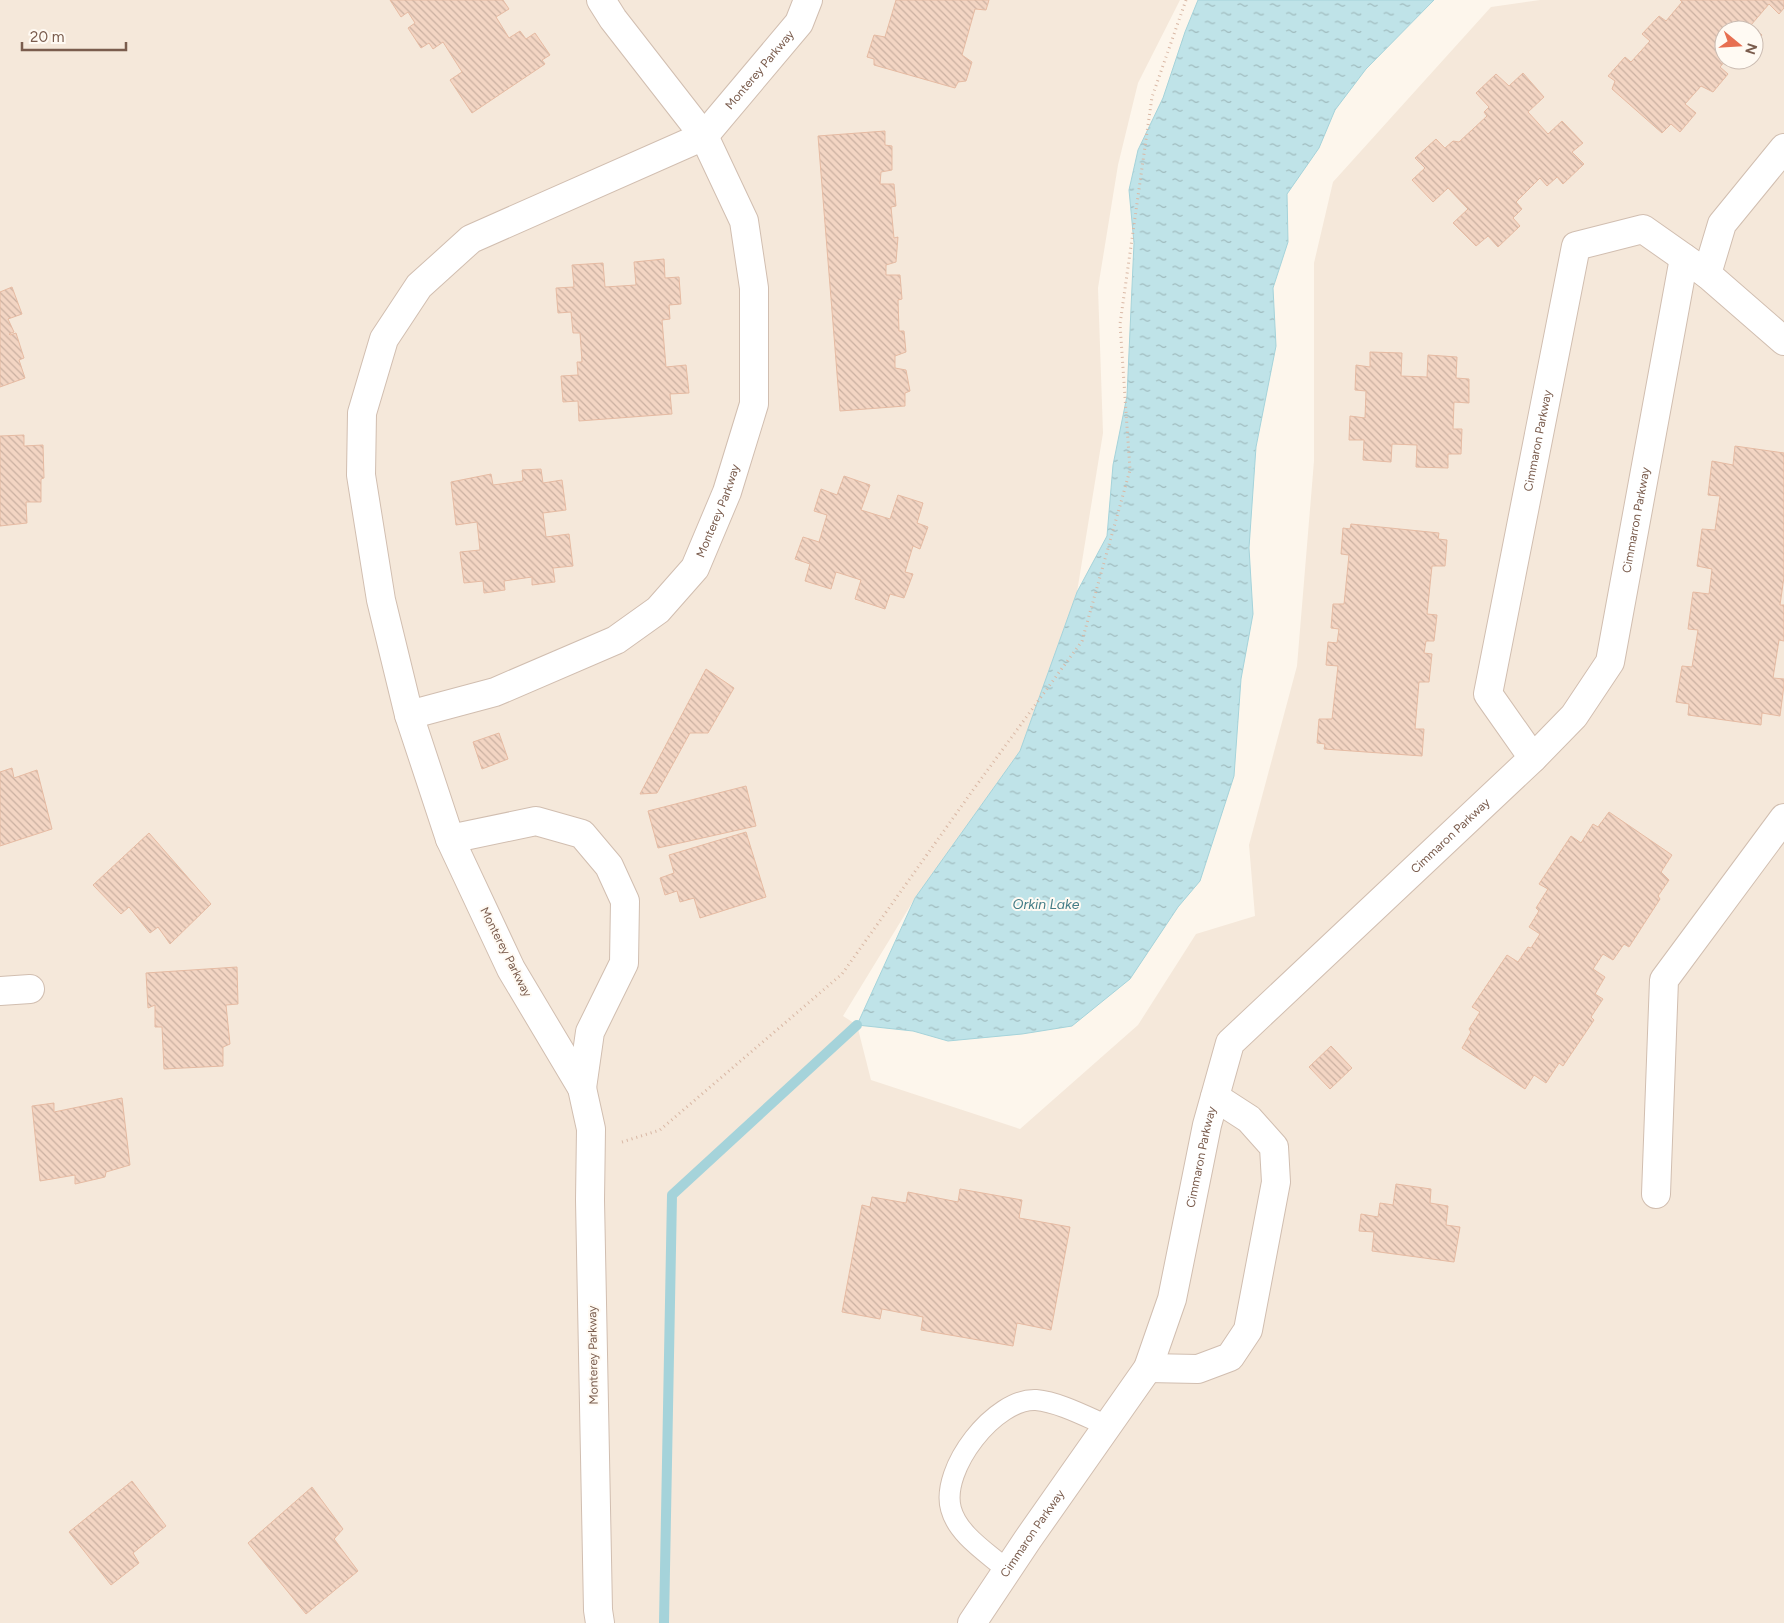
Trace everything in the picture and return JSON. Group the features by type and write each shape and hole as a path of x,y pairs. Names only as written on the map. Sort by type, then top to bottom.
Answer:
{"street":[{"name":"Monterey Parkway","path":"409,715 495,692 616,640 658,610 694,568 727,492 754,404 754,288 744,221 704,136 600,0"},
{"name":"Monterey Parkway","path":"600,1623 595,1507 591,1130 582,1088 511,969 450,840 409,715 381,600 361,475 362,414 384,339 419,286 471,239 704,136 799,23 808,0"},
{"path":"1707,274 1722,224 1784,148"},
{"name":"Cimmaron Parkway","path":"972,1623 1148,1368 1172,1299 1207,1125 1230,1043 1533,758 1488,694 1576,246 1643,229 1707,274 1784,341"},
{"name":"Cimmarron Parkway","path":"1533,758 1574,716 1610,662 1684,258"},
{"path":"1656,1194 1664,980 1784,818"},
{"name":"Monterey Parkway","path":"450,840 536,821 582,834 609,866 625,901 624,963 590,1032 582,1088"},
{"path":"0,991 30,989"},
{"path":"1148,1368 1198,1369 1230,1357 1248,1330 1276,1182 1274,1147 1249,1119 1215,1097"}],"lane":[{"path":"1007,1570 973,1540 954,1518 950,1507 950,1493 954,1475 964,1454 986,1425 998,1413 1011,1405 1026,1401 1037,1400 1053,1404 1108,1426"}],"path":[{"path":"590,1153 660,1130 842,974 1082,641 1130,470 1120,324 1152,97 1186,0"}],"shaded area":[{"path":"0,0 1180,0 1138,83 1118,165 1098,288 1103,433 1077,592 1020,751 915,898 843,1016 857,1025 871,1080 1020,1129 1138,1025 1196,934 1255,916 1249,845 1297,666 1314,461 1314,263 1333,182 1491,7 1540,0 1784,0 1784,1623 0,1623"}],"water":[{"name":"Orkin Lake","path":"1198,0 1434,0 1366,69 1335,110 1319,148 1287,194 1288,242 1273,288 1276,346 1256,447 1249,548 1253,614 1241,679 1234,776 1200,881 1178,907 1130,979 1072,1026 1022,1034 948,1041 913,1031 857,1025 915,898 1020,751 1077,592 1107,536 1113,465 1127,396 1134,243 1129,190 1138,150 1163,98"}],"building":[{"path":"390,0 503,0 509,9 496,17 509,38 520,31 526,39 535,33 550,55 542,60 545,64 472,113 450,80 462,72 443,42 433,49 429,43 421,48 408,28 415,23 408,12 401,17"},
{"path":"896,0 989,0 986,10 975,9 962,55 972,62 966,81 958,82 955,88 874,65 874,59 867,57 874,35 885,37"},
{"path":"1680,0 1784,0 1784,8 1779,14 1769,4 1755,20 1714,20 1714,70 1723,70 1728,74 1713,92 1701,86 1685,104 1696,113 1680,132 1671,124 1662,133 1612,89 1615,81 1608,76 1625,57 1631,62 1650,41 1642,34 1659,16 1666,21 1682,2"},
{"path":"1523,73 1544,97 1528,112 1548,134 1562,121 1583,143 1572,152 1584,164 1563,184 1557,177 1547,186 1540,178 1516,202 1522,209 1513,218 1520,226 1498,247 1488,236 1476,246 1453,223 1468,209 1448,188 1433,202 1412,180 1425,168 1415,158 1436,139 1445,148 1453,141 1459,142 1487,116 1484,112 1489,107 1476,93 1496,74 1509,86"},
{"path":"885,131 885,145 892,146 892,170 881,172 880,184 894,184 896,206 891,207 894,238 898,237 896,262 886,265 886,275 900,275 902,299 898,300 899,331 904,331 906,352 895,356 895,368 906,370 910,391 905,393 905,406 840,411 818,136"},
{"path":"664,259 665,278 679,277 681,304 669,305 670,319 662,320 666,367 686,365 689,393 670,394 672,414 579,421 578,401 563,402 561,376 578,375 577,362 582,362 580,333 573,333 571,312 558,313 556,288 574,287 572,265 603,263 605,287 636,285 634,262"},
{"path":"12,287 22,314 8,319 14,332 9,334 16,333 24,358 19,360 25,378 0,387 0,292"},
{"path":"1370,352 1402,353 1401,376 1427,377 1428,355 1457,357 1456,378 1469,379 1469,403 1454,402 1453,429 1462,429 1461,454 1448,454 1448,468 1416,467 1417,445 1392,444 1391,462 1363,460 1364,440 1349,440 1350,416 1365,418 1366,391 1355,390 1356,365 1370,367"},
{"path":"24,435 24,446 43,445 44,478 41,479 41,502 26,502 27,523 0,526 0,436"},
{"path":"1735,446 1784,453 1784,577 1780,605 1784,605 1784,641 1779,640 1773,678 1784,679 1784,685 1780,716 1762,713 1761,725 1688,715 1689,704 1676,702 1682,666 1692,667 1698,630 1688,629 1693,592 1709,594 1712,569 1697,566 1702,529 1715,530 1720,496 1708,495 1712,461 1733,465"},
{"path":"541,469 543,483 562,480 566,510 543,513 546,537 569,534 573,566 553,568 555,582 532,585 532,577 504,581 505,590 484,593 483,581 464,583 460,552 480,550 477,522 456,525 451,482 491,474 493,485 523,481 522,470"},
{"path":"844,476 870,485 861,510 890,519 898,495 923,503 917,523 928,527 920,549 913,546 905,572 913,574 904,598 890,594 885,609 855,599 861,580 836,572 831,589 805,581 810,564 795,559 803,537 819,542 827,515 814,511 821,489 837,495"},
{"path":"1351,524 1439,533 1438,539 1447,540 1445,566 1432,566 1427,614 1437,615 1434,641 1426,641 1424,653 1432,654 1429,682 1419,682 1415,729 1424,729 1422,756 1324,749 1325,744 1317,743 1319,719 1332,719 1338,666 1326,665 1328,642 1337,643 1339,629 1331,628 1333,604 1344,604 1349,555 1341,554 1343,528 1350,529"},
{"path":"706,669 734,688 708,733 690,733 657,793 640,794"},
{"path":"499,733 508,759 482,769 473,742"},
{"path":"12,768 14,778 37,770 52,829 0,846 0,772"},
{"path":"746,786 756,826 658,848 648,811"},
{"path":"1609,812 1672,855 1661,872 1669,880 1658,896 1660,899 1629,947 1624,944 1613,960 1603,954 1593,969 1605,977 1595,994 1603,999 1591,1017 1594,1020 1563,1066 1559,1063 1546,1083 1534,1075 1525,1089 1462,1048 1471,1032 1469,1029 1480,1012 1472,1007 1507,955 1518,962 1528,947 1531,948 1540,934 1529,927 1539,911 1536,908 1548,889 1539,884 1571,836 1581,843 1593,824 1598,827"},
{"path":"746,832 766,897 700,918 694,898 680,902 677,891 665,895 660,878 674,873 669,855"},
{"path":"149,833 211,904 170,944 158,927 150,933 129,907 121,914 93,885"},
{"path":"237,967 238,1004 226,1005 230,1044 223,1047 223,1066 164,1069 162,1027 155,1027 155,1005 148,1008 146,973"},
{"path":"1331,1046 1352,1068 1330,1089 1309,1067"},
{"path":"122,1098 130,1165 106,1172 105,1177 75,1184 75,1175 40,1181 32,1106 54,1103 54,1112"},
{"path":"1396,1184 1431,1189 1430,1203 1448,1206 1446,1225 1460,1227 1454,1262 1372,1251 1374,1232 1359,1231 1361,1214 1378,1217 1380,1203 1393,1205"},
{"path":"960,1189 1022,1200 1019,1218 1070,1227 1051,1330 1017,1323 1013,1346 921,1330 923,1317 882,1309 880,1319 842,1312 862,1205 870,1207 872,1197 906,1203 908,1192 958,1202"},
{"path":"132,1481 166,1526 133,1553 139,1563 111,1585 69,1532"},
{"path":"312,1487 343,1529 334,1539 358,1571 306,1614 248,1543"}],"waterway":[{"path":"664,1623 672,1195 857,1025"}]}
